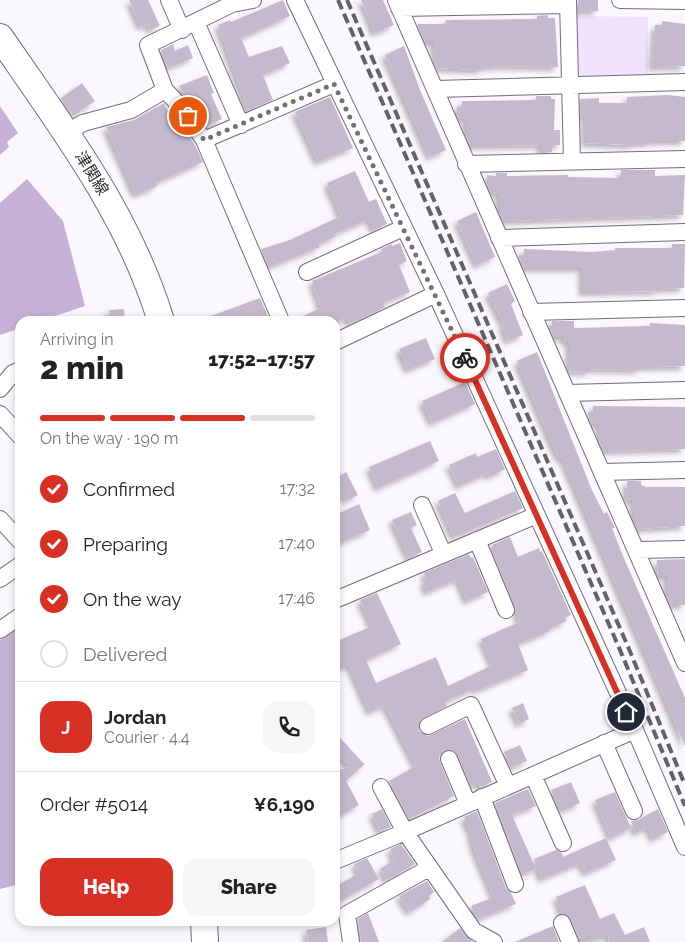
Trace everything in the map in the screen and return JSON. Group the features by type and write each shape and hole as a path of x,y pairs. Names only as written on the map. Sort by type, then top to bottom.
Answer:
{"main road":[{"name":"津関線","path":"0,37 96,178 138,257 159,316"},
{"name":"津関線","path":"0,68 81,186 120,259 141,316"},
{"path":"186,942 187,926"},
{"path":"204,926 205,942"}],"street":[{"path":"169,0 189,26 241,125"},
{"path":"295,0 436,294 635,730 685,846"},
{"path":"620,0 685,1"},
{"path":"245,1 232,4 148,45 165,90 180,106 204,140 279,316"},
{"path":"572,161 568,2 398,4 466,164 636,550 677,626 685,662"},
{"path":"435,89 685,82"},
{"path":"204,140 334,84"},
{"path":"66,133 83,123 131,110 165,90"},
{"path":"466,164 685,159"},
{"path":"307,272 403,228"},
{"path":"499,238 685,232"},
{"path":"340,340 436,294"},
{"path":"531,312 685,308"},
{"path":"0,389 15,372"},
{"path":"567,393 685,390"},
{"path":"0,414 15,430"},
{"path":"602,472 685,470"},
{"path":"422,505 443,553"},
{"path":"340,598 537,515"},
{"path":"0,519 15,536"},
{"path":"477,540 506,610"},
{"path":"636,550 685,548"},
{"path":"0,580 15,569"},
{"path":"1,628 15,619"},
{"path":"428,726 471,704 508,786"},
{"path":"340,859 635,730"},
{"path":"604,744 634,811"},
{"path":"449,759 475,801 515,884"},
{"path":"533,775 563,843"},
{"path":"381,787 405,832 474,931 494,942"},
{"path":"351,942 347,914 429,868"},
{"path":"562,922 570,942"}],"shaded area":[{"path":"575,16 648,17 648,76 583,78 576,71"},
{"path":"0,106 18,133 7,142 9,147 0,155"},
{"path":"27,179 63,221 85,306 55,316 15,316 15,330 0,335 0,203"},
{"path":"15,629 15,885 0,889 0,640"}],"building":[{"path":"129,0 148,0 160,26 150,30 148,24 141,27"},
{"path":"283,0 290,16 241,38 249,57 282,46 290,63 263,75 273,100 248,110 218,25 230,20 231,22"},
{"path":"361,0 383,0 394,25 375,33"},
{"path":"578,0 598,0 598,11 578,11"},
{"path":"548,15 548,18 555,18 558,67 503,66 482,67 482,70 436,68 434,42 425,42 418,26 418,24 445,24 446,20 537,19 537,16"},
{"path":"662,21 685,24 685,66 652,67 655,25 662,25"},
{"path":"173,44 175,51 188,45 193,58 168,68 161,50"},
{"path":"404,46 420,90 446,150 430,157 385,55"},
{"path":"207,75 214,93 211,94 222,119 206,126 193,101 190,102 179,86"},
{"path":"82,83 95,101 73,116 61,98"},
{"path":"668,95 685,97 685,141 650,141 650,143 634,143 634,145 585,143 585,116 581,116 580,99 599,98 599,103 627,103 627,97"},
{"path":"536,96 551,96 551,99 555,99 554,130 560,130 560,145 552,145 552,152 541,152 541,145 471,146 466,136 466,119 459,119 457,114 457,107 462,107 462,101 536,100"},
{"path":"330,97 353,148 318,162 295,112"},
{"path":"164,103 177,132 184,129 195,145 203,162 156,183 157,186 136,195 106,127 134,120"},
{"path":"621,170 655,170 655,176 685,175 683,215 503,221 499,212 499,193 491,192 487,183 487,175 496,176 496,173 507,173 507,176 568,175 568,177 621,178"},
{"path":"355,171 369,202 376,199 387,224 374,230 369,219 335,234 336,236 318,245 320,247 269,267 261,249 290,240 341,216 327,183"},
{"path":"476,212 495,257 477,265 457,221"},
{"path":"400,243 407,261 399,265 410,292 383,303 385,307 350,324 347,317 340,320 340,316 303,316 321,308 312,281 382,252 381,249 392,244 392,246"},
{"path":"672,244 685,244 684,288 657,289 657,291 582,292 582,268 524,268 519,258 519,255 524,255 524,249 592,252 615,250 615,248 672,248"},
{"path":"507,284 515,301 511,304 523,335 508,341 502,326 504,325 488,293"},
{"path":"260,298 268,316 211,316"},
{"path":"124,309 125,316 110,316 109,310"},
{"path":"552,321 574,321 574,328 650,326 650,323 685,325 685,366 639,367 639,370 589,369 589,372 569,371 569,342 565,342 564,337 554,337 549,326 552,325"},
{"path":"426,338 435,359 408,370 399,349"},
{"path":"537,352 591,488 604,514 607,512 615,528 612,528 623,556 685,698 685,746 562,457 559,458 517,361"},
{"path":"465,382 475,404 432,423 422,401"},
{"path":"593,406 685,407 685,449 603,451 599,441 599,424 592,424 588,415 588,412 593,412"},
{"path":"430,441 439,461 378,488 369,467"},
{"path":"496,449 505,469 489,477 488,473 459,486 449,465 476,453 477,457"},
{"path":"346,472 358,495 346,501 340,489 340,476"},
{"path":"627,481 641,481 641,485 647,487 685,487 685,526 637,529 633,520 633,500 626,499"},
{"path":"515,491 523,508 454,537 438,501 455,493 465,513"},
{"path":"359,504 370,530 340,543 340,513"},
{"path":"411,512 417,525 411,528 422,552 409,558 392,520"},
{"path":"510,537 518,557 539,548 571,615 565,618 566,621 549,629 550,631 518,644 528,670 476,691 475,688 445,702 447,706 420,720 419,731 428,736 465,719 492,782 481,787 478,783 471,786 458,755 451,749 445,750 439,757 454,796 409,819 389,781 416,766 385,705 370,712 349,664 340,668 340,640 372,626 360,600 377,593 401,644 366,660 376,683 436,657 448,686 493,665 481,639 519,622 515,606 491,549 492,545"},
{"path":"469,554 471,558 473,557 488,592 467,601 458,579 427,592 423,582 427,581 424,573"},
{"path":"685,559 685,605 671,605 667,597 667,576 658,576 657,560"},
{"path":"523,703 529,719 519,724 512,708"},
{"path":"340,738 364,764 366,763 346,781 359,805 340,816 340,770 350,767 340,756"},
{"path":"520,745 527,761 511,768 504,752"},
{"path":"571,782 580,803 560,812 551,790"},
{"path":"528,789 536,806 512,815 536,869 522,874 495,803"},
{"path":"615,792 631,828 611,838 595,800"},
{"path":"382,809 391,827 380,831 372,814"},
{"path":"658,809 668,832 653,839 648,827 636,833 631,821 638,820"},
{"path":"477,811 506,888 511,893 516,904 478,919 471,906 494,897 477,856 470,835 472,835 464,817"},
{"path":"606,838 616,860 586,873 581,863 542,879 534,859 556,850 562,853 563,857"},
{"path":"401,844 415,864 387,880 380,869 394,860 390,849"},
{"path":"367,858 379,879 340,901 340,884 359,873 354,864"},
{"path":"427,881 434,892 429,896 430,899 410,912 399,896"},
{"path":"585,885 600,919 614,913 625,935 644,927 650,942 609,942 608,935 587,942 583,938 579,939 571,919 562,913 556,897"},
{"path":"368,913 379,942 361,942 358,919"},
{"path":"553,926 559,942 515,942"},
{"path":"326,927 328,942 308,942 306,930"},
{"path":"460,928 473,942 442,942"}],"railway":[{"path":"338,0 620,650 685,806"},
{"path":"347,0 629,649 685,785"}],"way so far":[{"path":"188,116 204,140 334,84 465,358"}],"route":[{"path":"465,358 626,712"}]}
